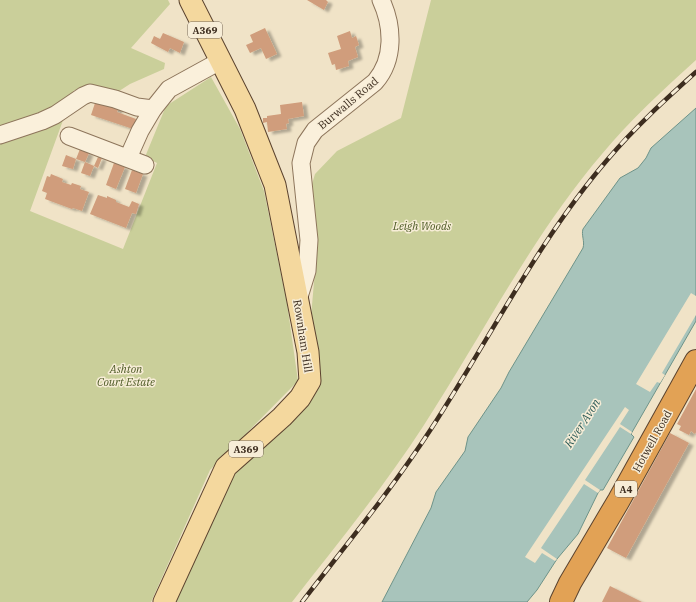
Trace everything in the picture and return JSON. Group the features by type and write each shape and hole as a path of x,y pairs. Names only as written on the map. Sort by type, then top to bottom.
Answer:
{"highway":[{"name":"Hotwell Road","path":"556,602 565,593 622,495 696,361"}],"main road":[{"name":"Rownham Hill","path":"164,602 226,467 291,408 300,398 310,381 308,352 275,185 245,109 190,0"}],"street":[{"name":"Burwalls Road","path":"298,300 307,271 309,240 301,164 306,143 315,130 375,82 385,67 388,61 390,41 388,18 381,0"},
{"path":"128,158 152,109 169,90 220,61"},
{"path":"0,135 42,121 55,115 83,96 90,94 115,99 137,107 152,109"},
{"path":"69,136 145,165"}],"green space":[{"name":"Ashton Court Estate","path":"0,0 168,0 170,4 131,48 165,63 164,69 130,84 113,95 74,90 30,211 123,249 157,163 145,157 166,106 211,77 240,129 264,191 287,303 298,381 210,470 151,602 0,602"},
{"name":"Leigh Woods","path":"431,0 696,0 696,60 635,117 577,185 530,252 446,391 409,448 360,515 292,602 172,602 232,471 320,387 310,328 317,248 312,184 315,174 337,151 401,118"}],"water":[{"name":"River Avon","path":"696,108 696,321 631,434 634,437 603,490 600,490 598,493 578,534 557,559 537,590 527,602 382,602 431,508 436,492 465,451 468,437 501,388 583,248 583,229 620,178 638,168 646,158 651,148"}],"pier":[{"path":"691,293 696,296 696,315 662,373 665,375 660,383 657,382 650,392 636,384"},
{"path":"625,407 629,410 620,424 632,432 631,434 620,427 585,480 600,490 598,493 584,484 541,548 557,559 555,561 542,553 535,563 525,557"}],"building":[{"path":"307,0 326,0 328,2 324,10"},
{"path":"265,28 277,54 266,59 261,48 250,53 246,45 253,42 250,35"},
{"path":"350,31 352,38 356,36 359,45 355,47 358,57 348,61 349,66 336,70 335,64 332,65 328,53 341,49 337,36"},
{"path":"163,33 184,42 180,53 170,48 168,52 151,43 154,36 160,39"},
{"path":"96,100 119,107 117,112 136,119 133,129 91,115"},
{"path":"302,102 304,116 288,119 289,123 286,124 287,129 268,132 267,122 263,123 263,118 281,114 280,105"},
{"path":"80,149 89,153 85,162 76,159"},
{"path":"66,155 76,159 73,169 62,166"},
{"path":"98,157 102,158 98,168 94,166"},
{"path":"85,162 94,166 90,176 81,173"},
{"path":"114,163 125,167 116,189 106,185"},
{"path":"132,170 143,174 136,193 125,189"},
{"path":"51,174 63,179 62,182 81,186 80,189 89,192 82,211 45,199 47,193 42,191 47,176 50,177"},
{"path":"98,195 107,198 107,196 116,200 116,202 129,207 132,201 139,204 136,214 132,213 126,228 90,214"},
{"path":"696,389 696,432 695,434 691,431 689,435 679,430 681,426 677,424"},
{"path":"670,433 689,443 626,558 607,548"},
{"path":"610,586 642,602 602,602"}],"railway":[{"path":"302,602 401,473 431,429 559,222 608,159 629,136 696,72"}]}
